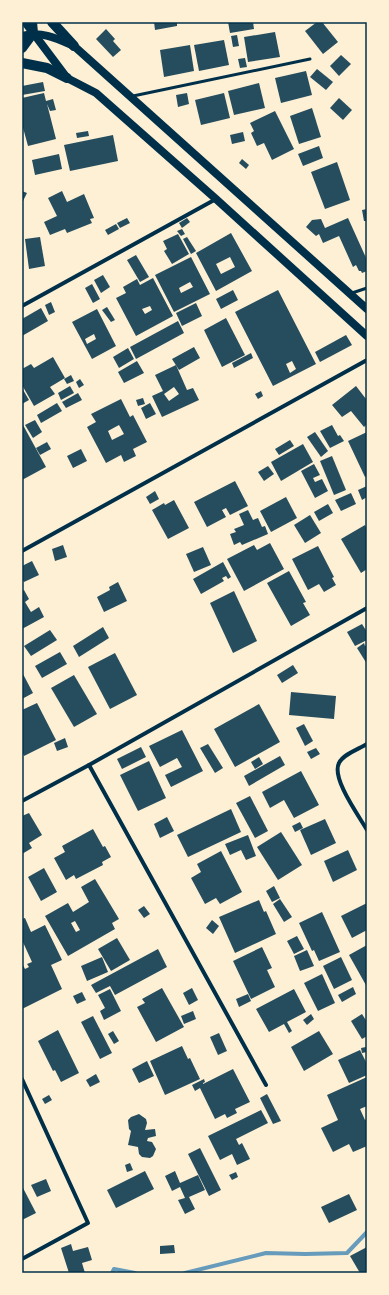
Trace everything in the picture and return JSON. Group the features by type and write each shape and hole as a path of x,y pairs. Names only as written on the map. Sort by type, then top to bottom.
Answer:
{"main road":[{"path":"25,22 67,78"},
{"path":"22,48 33,33 32,22"},
{"path":"52,22 74,46 367,309"},
{"path":"22,36 33,33 50,36 74,46"},
{"path":"22,63 47,68 96,93 367,336"}],"street":[{"path":"22,306 216,199"},
{"path":"22,551 367,360"},
{"path":"22,801 89,765 367,608"},
{"path":"367,744 342,759 339,763 337,772 340,783 367,830"},
{"path":"89,765 266,1085"},
{"path":"22,1079 88,1223 22,1259"}],"lane":[{"path":"131,96 310,59"},
{"path":"350,293 367,288"}],"building":[{"path":"154,22 177,22 177,26 155,30"},
{"path":"228,22 253,22 254,29 230,33"},
{"path":"317,22 322,22 338,42 323,54 305,31"},
{"path":"106,29 115,39 113,41 121,50 113,57 96,39"},
{"path":"275,32 280,57 248,62 244,37"},
{"path":"237,35 239,46 233,47 231,36"},
{"path":"224,40 229,65 199,71 194,45"},
{"path":"190,45 194,71 164,77 160,50"},
{"path":"341,55 351,64 339,76 330,66"},
{"path":"245,58 247,67 240,68 238,59"},
{"path":"317,69 333,82 326,90 310,77"},
{"path":"306,71 312,95 281,103 275,78"},
{"path":"43,82 45,91 22,95 22,86"},
{"path":"259,83 265,108 234,115 228,91"},
{"path":"44,93 46,101 53,99 56,110 50,111 47,104 56,139 28,146 22,124 22,98"},
{"path":"187,93 189,104 178,107 176,95"},
{"path":"224,93 230,118 201,125 195,100"},
{"path":"339,98 352,110 343,120 330,108"},
{"path":"312,108 321,137 299,144 290,116"},
{"path":"275,111 294,149 272,160 264,143 257,146 251,133 254,131 250,123"},
{"path":"88,131 89,136 77,138 76,133"},
{"path":"243,132 245,141 232,144 230,135"},
{"path":"113,135 118,161 70,171 64,145"},
{"path":"319,146 323,158 303,166 298,154"},
{"path":"59,154 62,169 35,175 32,160"},
{"path":"242,159 249,165 246,169 239,163"},
{"path":"337,162 350,200 325,209 311,172"},
{"path":"22,191 27,193 22,203"},
{"path":"62,191 67,202 84,194 94,218 90,219 92,223 67,233 65,229 50,235 44,222 57,216 48,198"},
{"path":"367,209 367,221 364,221 362,210"},
{"path":"127,218 130,223 120,228 117,223"},
{"path":"187,218 190,222 182,228 179,223"},
{"path":"348,218 367,260 367,271 362,273 356,265 353,267 339,236 323,243 319,234 316,236 306,227 312,220 321,219 325,228"},
{"path":"116,224 119,229 108,235 105,230"},
{"path":"182,229 185,234 181,236 177,231"},
{"path":"231,233 252,271 216,291 196,253","holes":["230,257 235,267 221,274 216,264"]},
{"path":"178,234 189,254 172,264 164,251 167,249 163,241"},
{"path":"40,237 45,266 29,269 25,239"},
{"path":"187,237 196,251 191,254 183,239"},
{"path":"136,255 149,277 140,282 127,260"},
{"path":"191,257 210,294 174,312 155,275","holes":["190,282 193,287 181,293 179,288"]},
{"path":"103,275 110,287 101,293 94,280"},
{"path":"153,278 173,316 136,336 116,298 126,293 123,287 137,279 140,285","holes":["150,306 152,310 145,314 142,309"]},
{"path":"92,284 100,299 93,303 85,288"},
{"path":"233,290 238,300 221,309 216,299"},
{"path":"278,290 316,364 273,386 235,312","holes":["292,361 296,369 290,373 286,364"]},
{"path":"51,302 55,312 49,315 45,305"},
{"path":"196,303 202,316 182,326 176,313"},
{"path":"107,307 115,320 111,322 102,310"},
{"path":"41,308 48,321 22,336 22,319"},
{"path":"97,309 116,346 92,359 72,322","holes":["94,334 96,339 87,344 85,339"]},
{"path":"226,318 245,355 222,367 204,330"},
{"path":"178,321 184,333 136,359 130,347"},
{"path":"346,335 352,345 320,362 315,352"},
{"path":"194,347 200,358 179,370 172,359"},
{"path":"128,348 134,359 119,368 113,357"},
{"path":"251,353 253,358 234,368 232,363"},
{"path":"53,357 65,378 50,387 55,394 34,406 22,385 22,369 31,364 34,368"},
{"path":"137,361 144,373 124,383 118,372"},
{"path":"176,365 187,390 193,388 199,400 162,417 152,396 163,391 155,375","holes":["174,387 179,394 169,401 164,394"]},
{"path":"71,375 74,381 67,384 64,379"},
{"path":"80,379 84,385 79,388 76,382"},
{"path":"70,386 74,393 61,400 58,393"},
{"path":"356,386 367,399 367,424 364,427 351,411 342,417 332,405"},
{"path":"22,388 29,400 22,404"},
{"path":"261,391 263,396 258,399 255,394"},
{"path":"78,393 82,400 66,408 62,402"},
{"path":"143,398 145,404 138,406 136,400"},
{"path":"121,399 130,417 133,415 147,442 133,449 136,456 124,462 121,455 106,463 87,427 96,422 91,414","holes":["119,425 124,434 112,440 108,431"]},
{"path":"57,403 62,411 41,423 37,415"},
{"path":"150,403 156,414 146,419 141,408"},
{"path":"35,420 42,432 33,438 25,425"},
{"path":"23,425 46,467 22,480 22,426"},
{"path":"332,425 338,436 340,435 344,441 330,448 320,431"},
{"path":"315,432 328,451 321,457 307,437"},
{"path":"367,432 367,476 365,477 348,441"},
{"path":"290,440 294,446 279,455 275,449"},
{"path":"47,442 51,449 40,455 36,448"},
{"path":"303,444 313,462 281,481 271,462"},
{"path":"81,449 87,461 73,468 67,456"},
{"path":"332,456 346,490 334,495 320,461"},
{"path":"314,464 320,475 313,478 315,482 322,479 328,491 315,498 301,471"},
{"path":"268,466 274,474 264,481 258,472"},
{"path":"235,481 248,506 230,515 226,508 222,510 226,517 207,527 194,502"},
{"path":"367,486 367,497 362,500 358,490"},
{"path":"155,491 159,499 150,504 146,497"},
{"path":"351,493 356,504 341,511 335,500"},
{"path":"286,497 297,518 271,532 260,511"},
{"path":"174,500 189,528 168,539 152,510 164,503 165,505"},
{"path":"328,504 333,513 319,521 314,512"},
{"path":"248,510 253,520 258,518 262,527 265,526 268,534 242,545 240,542 234,545 230,534 236,532 234,529 244,525 239,514"},
{"path":"310,515 321,533 305,543 294,525"},
{"path":"365,525 367,530 367,569 361,573 341,539"},
{"path":"270,543 284,569 244,591 227,559 254,545 257,550"},
{"path":"63,545 67,557 55,561 52,549"},
{"path":"318,546 334,577 332,578 336,585 324,592 319,584 308,590 292,559"},
{"path":"203,547 211,565 194,572 186,554"},
{"path":"32,561 39,575 24,582 22,579 22,566"},
{"path":"223,562 231,577 228,579 226,576 222,578 224,581 201,594 193,579"},
{"path":"289,571 306,602 303,603 310,615 291,626 267,583"},
{"path":"118,582 127,601 104,612 97,597 110,590 109,587"},
{"path":"24,590 29,599 25,602 31,612 39,607 44,617 22,629 22,591"},
{"path":"234,591 257,641 233,653 210,603"},
{"path":"362,624 367,632 367,640 355,646 347,632"},
{"path":"103,627 109,638 79,657 73,646"},
{"path":"50,630 57,640 31,656 24,646"},
{"path":"364,643 365,646 367,645 367,664 357,648"},
{"path":"60,652 67,664 42,678 35,666"},
{"path":"115,653 137,695 110,709 88,667"},
{"path":"293,665 298,673 282,683 277,675"},
{"path":"23,674 33,693 22,699 22,675"},
{"path":"74,675 97,714 74,727 51,688"},
{"path":"291,692 336,696 334,719 289,715"},
{"path":"37,703 56,740 24,756 22,751 22,710"},
{"path":"259,704 280,742 235,767 214,729"},
{"path":"304,724 313,741 305,746 296,728"},
{"path":"182,730 203,771 171,787 165,775 182,767 177,758 160,767 149,746"},
{"path":"65,738 68,747 57,751 54,743"},
{"path":"208,744 223,768 215,773 200,748"},
{"path":"141,747 146,757 122,769 117,759"},
{"path":"316,748 320,754 311,759 307,752"},
{"path":"280,756 285,765 249,786 244,776"},
{"path":"259,757 263,764 255,769 251,762"},
{"path":"149,761 166,798 138,811 120,775"},
{"path":"301,771 319,805 294,818 284,800 270,808 262,792"},
{"path":"250,796 268,831 255,838 236,803"},
{"path":"231,809 241,832 188,857 177,835"},
{"path":"29,813 42,835 29,843 32,848 22,854 22,816"},
{"path":"167,817 174,831 160,838 154,824"},
{"path":"325,819 336,843 311,855 300,830"},
{"path":"300,822 303,828 295,832 292,826"},
{"path":"93,829 103,847 105,846 111,857 102,862 103,865 76,879 74,875 66,880 54,858 65,852 62,846"},
{"path":"281,832 302,865 278,880 257,847"},
{"path":"248,835 256,856 246,860 241,850 230,855 225,844"},
{"path":"348,850 357,870 333,882 324,861"},
{"path":"221,851 242,892 220,904 216,898 205,904 191,878 201,872 197,864"},
{"path":"44,868 57,892 41,901 28,877"},
{"path":"95,879 119,919 112,923 115,929 68,956 45,916 68,903 73,912 89,902 81,887","holes":["75,921 80,930 76,932 71,923"]},
{"path":"274,886 280,898 272,902 266,891"},
{"path":"280,899 292,917 284,922 273,904"},
{"path":"259,900 264,912 266,911 276,934 235,953 219,917"},
{"path":"367,903 367,930 352,938 341,916"},
{"path":"144,906 150,914 144,918 138,910"},
{"path":"322,912 340,952 319,961 314,950 312,951 299,923"},
{"path":"25,918 31,932 45,925 62,960 51,965 62,989 22,1009 22,963 25,969 29,967 27,964 32,962 22,940 22,919"},
{"path":"212,920 219,926 213,934 206,928"},
{"path":"297,936 304,949 294,954 287,941"},
{"path":"117,938 130,960 111,971 98,949"},
{"path":"367,945 367,987 349,955"},
{"path":"262,947 272,968 267,970 275,987 251,999 233,961"},
{"path":"158,949 167,967 115,995 110,986 96,993 91,985"},
{"path":"307,950 314,966 300,971 294,956"},
{"path":"102,957 108,972 87,981 81,966"},
{"path":"341,957 352,980 334,989 323,966"},
{"path":"322,974 335,1003 318,1011 304,983"},
{"path":"353,987 356,994 342,1002 338,995"},
{"path":"162,988 184,1027 156,1042 137,1007 145,1003 142,999"},
{"path":"192,988 198,1000 189,1005 183,993"},
{"path":"110,989 121,1011 104,1020 100,1011 105,1008 98,995"},
{"path":"294,989 306,1012 287,1022 292,1031 289,1033 284,1024 269,1032 256,1009"},
{"path":"82,992 86,1000 77,1004 73,996"},
{"path":"248,994 251,1001 239,1007 236,999"},
{"path":"193,1011 196,1019 184,1024 181,1016"},
{"path":"311,1014 314,1019 307,1025 303,1020"},
{"path":"362,1014 367,1022 367,1036 362,1039 351,1021"},
{"path":"93,1016 112,1053 100,1059 81,1022"},
{"path":"58,1030 79,1073 61,1082 55,1070 53,1071 38,1041"},
{"path":"113,1031 119,1041 114,1044 108,1034"},
{"path":"319,1031 333,1054 304,1071 291,1047"},
{"path":"219,1033 227,1051 218,1055 210,1037"},
{"path":"182,1046 188,1059 190,1058 200,1079 165,1095 150,1061"},
{"path":"366,1047 367,1052 362,1053 361,1048"},
{"path":"360,1050 367,1064 367,1075 349,1083 338,1060"},
{"path":"147,1061 154,1076 139,1083 132,1069"},
{"path":"233,1069 250,1102 235,1109 237,1113 227,1118 225,1114 215,1119 200,1088 195,1091 192,1085 204,1079 205,1082 203,1084"},
{"path":"96,1074 100,1082 90,1087 86,1080"},
{"path":"367,1077 367,1106 360,1109 365,1120 367,1119 367,1146 353,1152 349,1144 333,1152 321,1128 338,1120 327,1095"},
{"path":"267,1094 281,1121 273,1124 260,1098"},
{"path":"49,1095 52,1100 45,1104 42,1099"},
{"path":"261,1110 268,1123 236,1139 239,1145 242,1143 250,1159 237,1165 232,1154 220,1160 208,1136"},
{"path":"139,1114 146,1119 147,1123 145,1130 155,1129 156,1136 148,1138 147,1141 152,1142 156,1149 153,1156 150,1158 142,1157 139,1154 138,1147 128,1145 131,1131 129,1129 128,1120"},
{"path":"200,1148 221,1190 209,1196 188,1154"},
{"path":"130,1163 133,1170 127,1172 125,1165"},
{"path":"145,1171 154,1189 116,1208 107,1190"},
{"path":"175,1171 180,1183 198,1175 205,1190 189,1197 195,1209 185,1214 178,1200 185,1198 180,1187 172,1191 165,1176"},
{"path":"236,1172 238,1177 232,1180 229,1175"},
{"path":"46,1179 51,1191 37,1197 31,1185"},
{"path":"22,1186 36,1213 22,1220"},
{"path":"349,1194 357,1210 329,1223 321,1207"},
{"path":"71,1244 73,1251 88,1247 92,1260 82,1263 85,1273 69,1273 61,1248"},
{"path":"174,1245 175,1253 160,1254 160,1246"},
{"path":"367,1247 367,1273 360,1273 350,1256"}],"waterway":[{"path":"185,1273 266,1253 347,1253 367,1232"},
{"path":"112,1273 114,1269 135,1273"}]}
